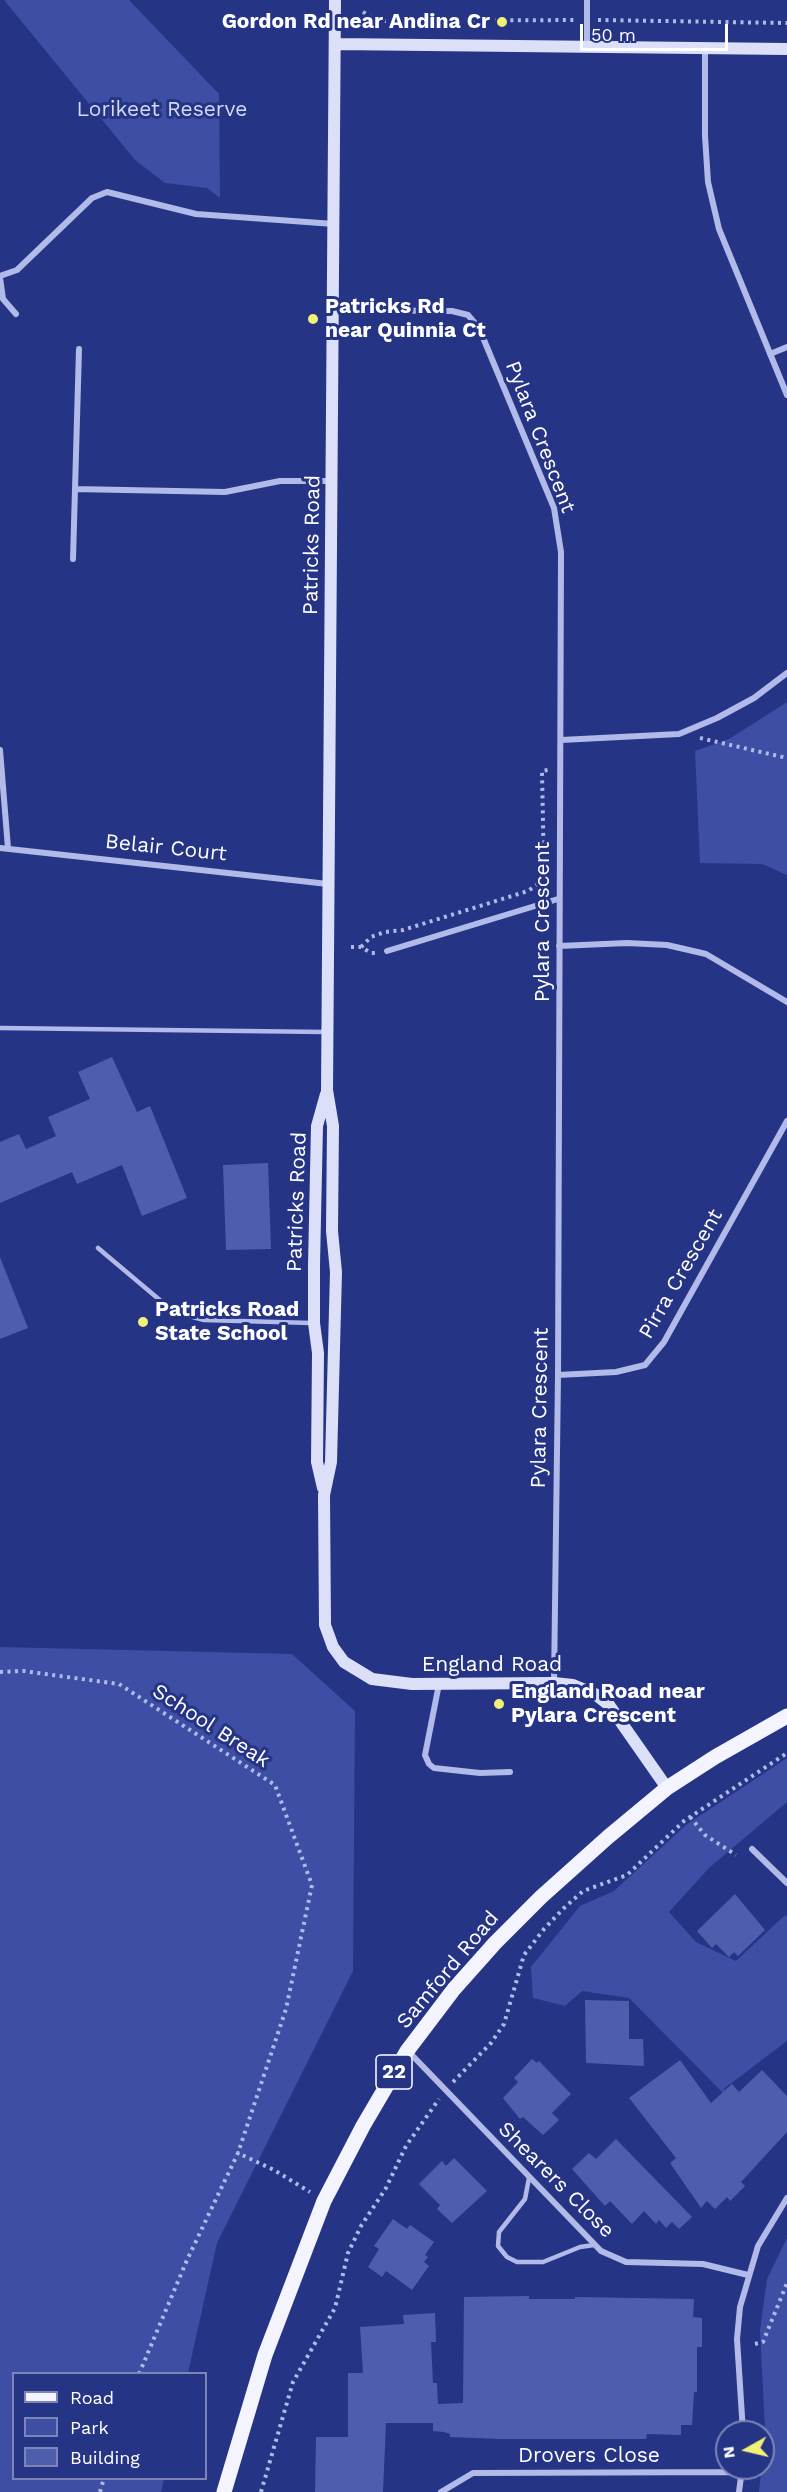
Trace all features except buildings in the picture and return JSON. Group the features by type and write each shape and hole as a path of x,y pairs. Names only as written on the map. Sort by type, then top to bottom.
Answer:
{"main road":[{"name":"Patricks Road","path":"324,1495 331,1462 336,1272 332,1231 333,1126 327,1090 335,0"},
{"path":"336,44 787,49"},
{"name":"Patricks Road","path":"327,1090 317,1126 314,1323 318,1353 317,1462 324,1495 325,1625 333,1647 344,1662"},
{"name":"England Road","path":"344,1662 372,1680 412,1684 554,1683 573,1685 595,1694 609,1705 667,1788"},
{"name":"Samford Road","path":"224,2492 265,2355 324,2201 363,2126 408,2051 454,1989 495,1943 608,1836 667,1788 715,1756 787,1716"}],"street":[{"path":"587,0 587,46"},
{"path":"705,48 705,136 708,182 719,229 787,395"},
{"path":"16,314 3,299 0,277 17,270 92,198 107,192 196,214 334,224"},
{"name":"Pylara Crescent","path":"334,310 452,311 468,315 479,328 554,508 561,552 558,1375 554,1683"},
{"path":"770,354 787,347"},
{"path":"73,560 79,349"},
{"path":"75,489 225,492 280,481 333,481"},
{"path":"561,740 679,734 717,718 754,698 787,673"},
{"path":"0,750 8,848"},
{"name":"Belair Court","path":"0,848 328,884"},
{"path":"387,951 558,898"},
{"path":"559,946 627,943 667,945 706,954 787,1002"},
{"name":"Pirra Crescent","path":"558,1375 616,1372 645,1365 664,1342 787,1122"},
{"path":"439,1683 425,1755 429,1764 434,1768 468,1772 510,1772"},
{"path":"753,1849 787,1883"},
{"name":"Shearers Close","path":"408,2051 444,2091 601,2251 626,2262 703,2264 748,2275"},
{"path":"742,2420 737,2339 740,2307 758,2246 787,2198"},
{"name":"Drovers Close","path":"441,2492 473,2473 715,2470"}],"lane":[{"path":"0,1028 328,1032"},
{"path":"98,1248 174,1312 204,1320 314,1323"},
{"path":"529,2178 525,2199 499,2232 498,2246 507,2257 517,2262 543,2262 580,2247 594,2245"}],"path":[{"path":"679,734 787,758"},
{"path":"361,947 371,937 385,932 414,926 528,891 539,884 544,873 543,771 561,770"},
{"path":"351,947 361,947 371,953 387,951"},
{"name":"School Break","path":"0,1672 22,1671 119,1684 275,1785 312,1885 286,2009 238,2153 187,2260 139,2372"},
{"path":"261,2492 293,2382 335,2308 348,2253 361,2226 386,2188 406,2146 444,2091 491,2043 504,2024 524,1955 544,1929 583,1891 627,1875 649,1852 690,1817 787,1753"},
{"path":"690,1817 705,1835 736,1855"},
{"path":"238,2153 274,2170 324,2201"},
{"path":"755,2344 763,2342 787,2283"}],"green space":[{"name":"Lorikeet Reserve","path":"4,0 129,0 219,94 220,198 207,188 165,183 135,160"},
{"path":"787,702 787,875 762,864 700,863 695,751 729,739"},
{"path":"0,1647 292,1654 355,1711 353,1971 217,2243 188,2372 12,2372 12,2480 164,2480 161,2492 0,2492"},
{"path":"787,1758 787,1802 709,1868 669,1912 696,1942 736,1961 785,1915 787,1917 787,2041 725,2088 723,2093 629,1998 582,1991 565,2006 533,1998 531,1967 580,1906 614,1891 686,1825"},
{"path":"787,2238 787,2492 759,2492 760,2480 775,2480 775,2420 764,2420 760,2330 767,2279"}],"place":[{"name":"Gordon Rd near Andina Cr","path":"502,22"},
{"name":"Patricks Rd near Quinnia Ct","path":"313,319"},
{"name":"Patricks Road State School","path":"143,1322"},
{"name":"England Road near Pylara Crescent","path":"499,1704"}]}
